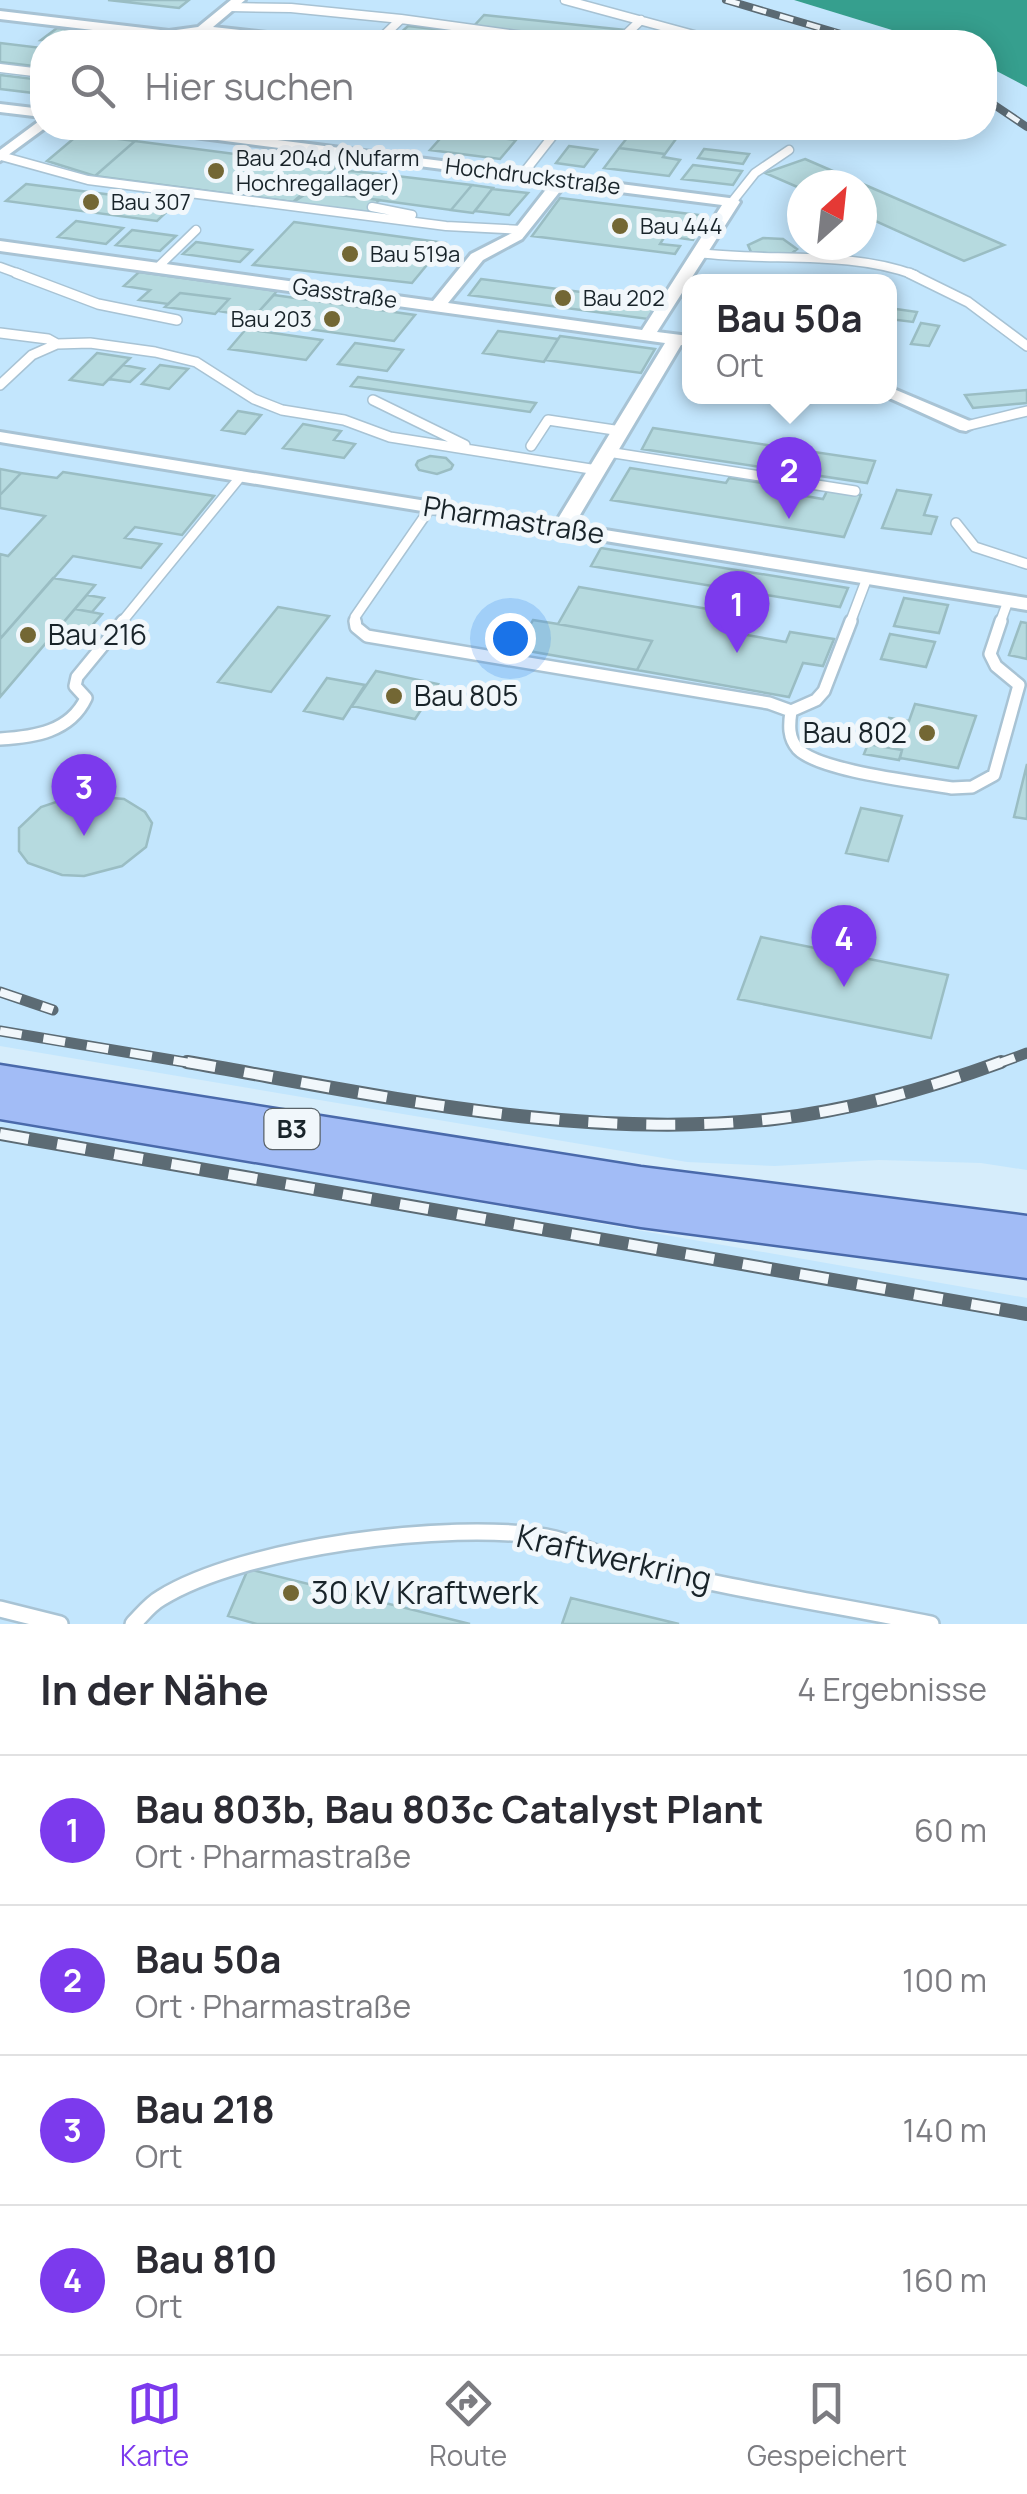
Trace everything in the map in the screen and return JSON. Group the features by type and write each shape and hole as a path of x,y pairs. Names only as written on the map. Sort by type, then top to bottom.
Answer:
{"main road":[{"name":"B3","path":"0,1079 584,1177 824,1210 1027,1232"},
{"name":"B3","path":"0,1105 575,1204 828,1240 1027,1262"}],"street":[{"path":"202,30 234,4"},
{"path":"0,16 95,30"},
{"path":"0,108 30,112"},
{"path":"1,156 30,133"},
{"name":"Hochdruckstraße","path":"249,140 732,202"},
{"path":"437,306 477,256 522,230 561,180"},
{"path":"686,274 732,202"},
{"name":"Gasstraße","path":"0,246 682,340"},
{"path":"647,335 682,280"},
{"path":"562,528 682,341"},
{"path":"897,396 966,426"},
{"name":"Pharmastraße","path":"0,437 1018,602"}],"lane":[{"path":"565,0 677,30"},
{"path":"234,4 481,30"},
{"path":"390,30 401,19"},
{"path":"631,30 641,20"},
{"path":"0,68 30,72"},
{"path":"522,175 550,140"},
{"path":"732,202 755,173 789,150"},
{"path":"1,156 88,180 522,230"},
{"path":"372,208 488,228"},
{"path":"158,267 196,230"},
{"path":"699,253 757,260 852,259 878,264 934,282 968,300 1027,346"},
{"path":"0,267 98,304 178,320"},
{"path":"0,333 57,344 90,343 172,354 196,362 254,399 282,410 344,420 390,437 597,470"},
{"path":"0,385 32,356 57,344"},
{"path":"372,400 478,451"},
{"path":"966,426 1027,411"},
{"path":"531,446 548,420 621,431"},
{"path":"608,452 855,491"},
{"path":"0,739 42,734 58,727 83,706 86,698 75,686 77,677 241,476"},
{"path":"432,507 355,617 356,627 368,636 730,696 791,711 824,692 867,578"},
{"path":"956,523 960,538 970,545 1027,564"},
{"path":"791,711 787,728 790,743 804,756 822,763 952,788 986,782 994,774 1019,685 996,666 990,654 1018,602"},
{"name":"Kraftwerkring","path":"133,1624 155,1602 187,1582 284,1554 396,1538 499,1532 546,1537 623,1562 931,1624"},
{"path":"0,1609 60,1624"}],"shaded area":[{"path":"0,0 794,0 892,30 30,30 30,140 997,140 997,71 1027,87 1027,1170 981,1163 879,1160 775,1166 687,1162 0,1046"},
{"path":"794,0 1027,0 1027,87 997,71 997,30 892,30"},
{"path":"0,1119 1027,1298 1027,1624 0,1624"}],"building":[{"path":"108,0 189,0 179,8"},
{"path":"484,15 625,30 501,30 473,27"},
{"path":"408,26 442,30 404,30"},
{"path":"0,43 30,47 30,66 0,62"},
{"path":"0,75 30,79 30,93 0,89"},
{"path":"72,140 135,141 95,176 47,161"},
{"path":"439,140 516,140 500,159 430,150"},
{"path":"625,140 675,140 665,154 619,148"},
{"name":"Bau 204d (Nufarm Hochregallager)","path":"135,141 336,167 307,195 293,202 95,176"},
{"path":"569,146 597,150 584,167 556,163"},
{"path":"619,148 680,160 669,176 604,168"},
{"path":"704,149 749,154 743,164 698,158"},
{"path":"805,159 830,170 787,170 787,183 765,173"},
{"path":"693,165 742,171 733,185 682,179"},
{"path":"349,171 472,185 451,210 327,193"},
{"name":"Bau 307","path":"26,184 176,203 157,221 6,201"},
{"path":"472,185 493,188 473,213 451,210"},
{"path":"492,189 528,193 509,215 475,211"},
{"path":"312,190 379,200 367,213 292,203"},
{"path":"877,190 1004,245 964,261 877,222"},
{"name":"Bau 444","path":"560,198 707,216 693,240 665,236 660,244 680,246 675,254 532,236"},
{"path":"76,221 123,228 106,244 58,237"},
{"name":"Bau 519a","path":"294,222 445,243 412,283 253,265"},
{"path":"132,230 176,236 160,251 116,245"},
{"path":"763,238 783,239 787,242 787,255 751,252 748,245"},
{"path":"196,242 252,250 240,262 183,254"},
{"path":"139,272 277,291 254,317 218,311 229,299 180,293 168,304 139,300 150,290 124,286"},
{"name":"Bau 202","path":"481,279 658,302 648,319 469,295"},
{"path":"180,293 229,299 215,314 165,307"},
{"name":"Bau 203","path":"274,295 415,315 394,341 250,321"},
{"path":"897,309 917,312 913,322 897,320"},
{"path":"921,323 939,326 929,346 911,344"},
{"path":"246,329 322,340 306,360 229,349"},
{"path":"498,331 558,339 544,362 483,353"},
{"path":"560,336 655,349 641,373 545,360"},
{"path":"355,343 403,350 387,371 338,364"},
{"path":"97,353 130,358 103,385 70,380"},
{"path":"123,365 144,369 130,382 109,379"},
{"path":"160,365 188,369 169,389 142,384"},
{"path":"358,377 536,403 530,412 351,386"},
{"path":"1027,390 1027,403 973,408 965,395"},
{"path":"238,411 261,415 245,434 222,430"},
{"path":"303,424 341,431 334,440 355,444 344,458 283,448"},
{"path":"653,428 875,461 867,483 642,449"},
{"path":"430,456 446,458 453,465 451,469 437,474 419,470 418,461"},
{"path":"630,468 726,483 729,478 796,488 793,494 823,499 828,489 861,495 844,537 611,500"},
{"path":"0,469 21,473 0,495"},
{"path":"63,472 214,496 182,535 135,527 125,538 161,544 141,568 73,556 0,639 0,554 8,556 45,516 0,508 0,495 21,473 57,478"},
{"path":"897,490 931,495 924,515 937,517 931,534 882,528"},
{"path":"601,548 848,588 840,607 591,566"},
{"name":"Bau 216","path":"53,578 95,585 0,697 0,639"},
{"path":"579,587 749,616 741,634 786,642 790,632 834,639 823,666 803,663 789,697 637,670 652,641 558,624"},
{"path":"87,595 104,598 92,612 75,609"},
{"path":"904,598 948,605 939,633 894,626"},
{"path":"278,607 329,616 271,692 218,682"},
{"path":"75,609 102,614 83,636 56,631"},
{"path":"533,620 652,641 637,670 517,649"},
{"path":"1021,622 1027,623 1027,659 1009,655"},
{"path":"890,634 935,642 926,667 881,659"},
{"name":"Bau 805","path":"376,671 438,684 415,719 352,706"},
{"path":"327,678 365,685 343,719 304,711"},
{"name":"Bau 802","path":"915,704 976,716 958,768 900,758 902,750 878,746 889,718 909,721"},
{"path":"868,744 902,750 899,760 864,754"},
{"path":"1027,764 1027,819 1014,817"},
{"path":"77,795 124,799 145,812 152,823 146,847 122,866 84,876 62,875 28,863 19,851 19,828 41,807"},
{"path":"861,808 902,816 888,861 846,853"},
{"path":"761,937 948,975 931,1038 738,999"},
{"name":"30 kV Kraftwerk","path":"248,1569 470,1624 257,1624 228,1616"},
{"path":"571,1598 679,1624 562,1624"}],"railway":[{"path":"726,0 827,30"},
{"path":"997,107 1027,127"},
{"path":"0,992 53,1010"},
{"path":"0,1031 202,1065"},
{"path":"994,1065 1027,1053"},
{"path":"187,1062 479,1111 627,1124 701,1124 832,1110 917,1090 1001,1062"},
{"path":"0,1134 1027,1314"}],"place":[{"name":"Bau 204d (Nufarm Hochregallager)","path":"216,171"},
{"name":"Bau 307","path":"91,202"},
{"name":"Bau 444","path":"620,226"},
{"name":"Bau 519a","path":"350,254"},
{"name":"Bau 202","path":"563,298"},
{"name":"Bau 203","path":"332,319"},
{"name":"Bau 50a","path":"789,519"},
{"name":"Bau 216","path":"28,635"},
{"name":"Bau 803b, Bau 803c Catalyst Plant","path":"737,653"},
{"name":"Bau 805","path":"394,696"},
{"name":"Bau 802","path":"927,733"},
{"name":"Bau 218","path":"84,836"},
{"name":"Bau 810","path":"844,987"},
{"name":"30 kV Kraftwerk","path":"291,1593"}]}
